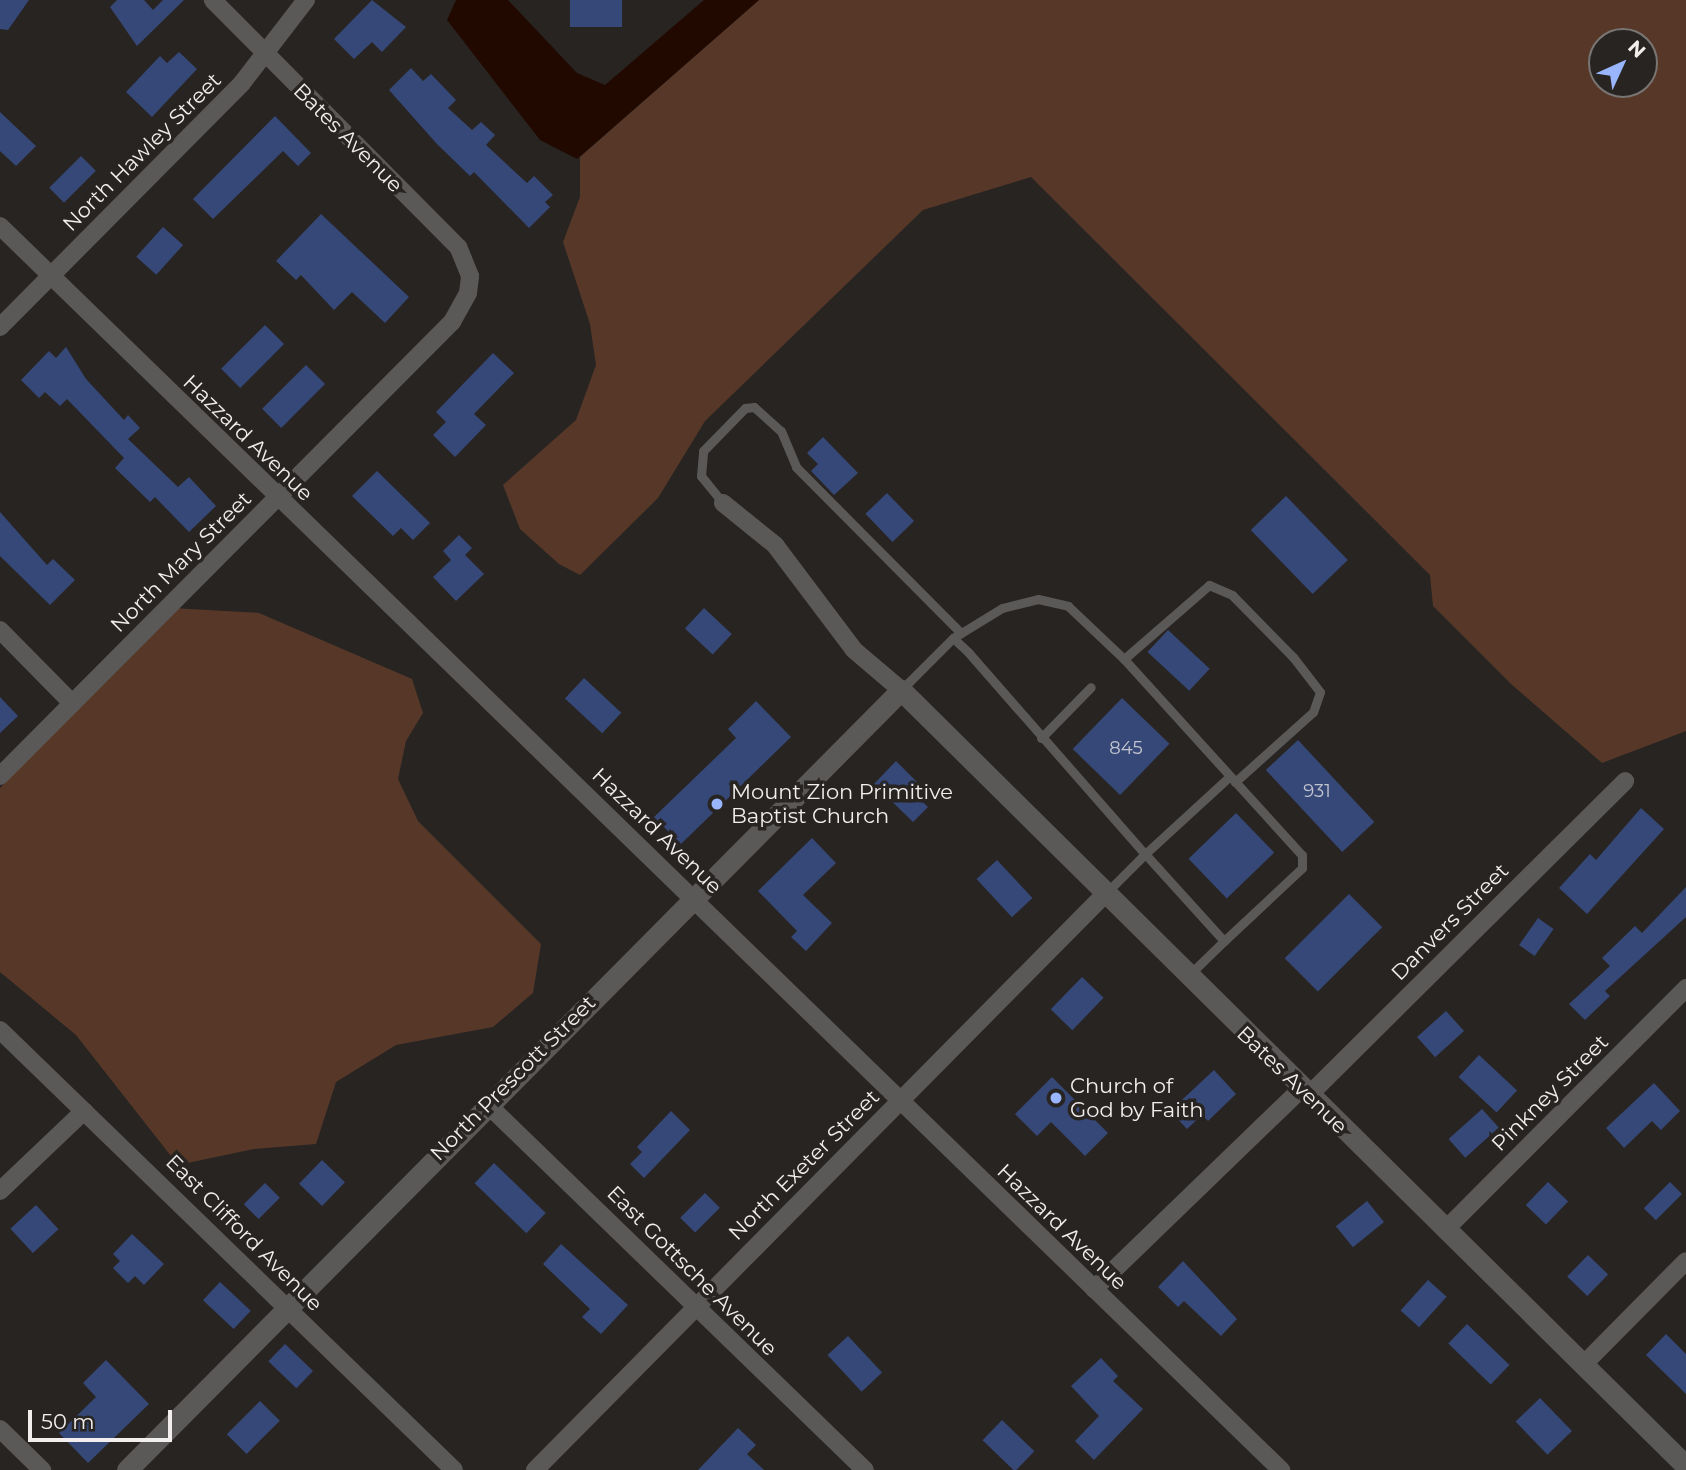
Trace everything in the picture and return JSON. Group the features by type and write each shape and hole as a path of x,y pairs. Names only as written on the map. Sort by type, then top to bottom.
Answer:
{"street":[{"name":"Bates Avenue","path":"213,0 458,247 470,282"},
{"name":"North Hawley Street","path":"0,327 266,54 306,0"},
{"name":"Hazzard Avenue","path":"0,226 276,497 694,897 1281,1470"},
{"name":"North Mary Street","path":"0,776 452,323 470,282"},
{"path":"723,503 775,545 854,650 901,690"},
{"path":"0,630 72,703"},
{"name":"Bates Avenue","path":"901,690 1304,1093 1686,1466"},
{"name":"North Prescott Street","path":"127,1470 487,1104 901,690"},
{"name":"Danvers Street","path":"1094,1289 1304,1093 1625,781"},
{"name":"North Exeter Street","path":"535,1470 1106,893"},
{"name":"Pinkney Street","path":"1445,1230 1686,988"},
{"name":"East Clifford Avenue","path":"0,1030 454,1470"},
{"name":"East Gottsche Avenue","path":"487,1104 865,1470"},
{"path":"0,1191 84,1111"},
{"path":"1583,1365 1686,1261"},
{"path":"0,1429 42,1470"}],"lane":[{"path":"723,503 701,476 703,451 745,408 754,407 781,431 796,467 957,635 1041,738 1224,941"},
{"path":"1106,893 1144,854 1313,712 1321,692 1293,657 1232,595 1209,584 1124,659"},
{"path":"901,690 957,635 1002,608 1038,599 1068,606 1124,659 1302,855 1302,868 1188,976"},
{"path":"1041,738 1091,687"}],"shaded area":[{"path":"456,0 508,0 577,73 605,85 704,0 759,0 577,159 540,140 447,20"},
{"path":"759,0 1686,0 1686,731 1602,763 1511,684 1433,606 1430,575 1031,177 923,210 705,421 658,498 580,575 559,564 520,529 503,485 576,420 596,365 590,324 563,242 580,197 580,157"},
{"path":"172,608 259,613 412,679 423,713 406,741 398,779 418,821 541,944 533,993 493,1027 396,1045 336,1082 316,1144 254,1149 178,1165 76,1035 0,972 0,788"}],"building":[{"path":"0,0 29,0 8,30 0,29"},
{"path":"117,0 144,0 153,10 163,0 184,0 137,46 110,7"},
{"path":"372,0 406,27 382,52 372,42 354,59 334,39"},
{"path":"570,0 622,0 622,27 570,27"},
{"path":"179,52 197,69 152,117 126,92 160,56 167,63"},
{"path":"411,68 423,81 431,74 456,100 448,108 472,130 481,122 495,135 486,145 527,183 534,176 553,195 545,202 550,207 529,228 474,172 470,176 437,144 389,90"},
{"path":"0,112 36,146 16,166 0,151"},
{"path":"275,116 311,153 298,166 283,151 213,219 193,199"},
{"path":"81,156 96,171 64,203 49,188"},
{"path":"321,214 409,297 385,323 352,292 334,310 301,275 296,280 276,261"},
{"path":"163,227 183,245 156,275 136,257"},
{"path":"265,325 284,344 240,388 221,369"},
{"path":"66,347 86,379 124,420 128,415 140,428 128,439 178,487 189,477 216,506 189,532 155,497 150,502 115,468 124,458 67,399 60,406 45,392 39,398 21,380 49,351 56,358"},
{"path":"493,353 514,373 474,414 486,425 455,457 433,435 446,422 436,412"},
{"path":"306,365 325,384 281,428 262,409"},
{"path":"823,437 858,473 834,495 811,471 818,464 807,453"},
{"path":"377,471 430,523 413,540 401,528 393,536 352,496"},
{"path":"887,493 914,521 893,542 865,514"},
{"path":"1286,496 1348,560 1313,594 1251,530"},
{"path":"0,512 47,565 53,559 75,580 50,605 0,556"},
{"path":"459,535 472,548 465,555 484,574 456,601 433,577 451,560 443,551"},
{"path":"704,608 732,634 713,654 685,628"},
{"path":"1168,630 1210,669 1189,691 1148,652"},
{"path":"584,678 621,713 602,733 565,698"},
{"path":"0,697 18,716 0,733"},
{"path":"1122,698 1169,744 1120,795 1073,749"},
{"path":"756,701 791,737 681,844 654,817 736,738 728,729"},
{"path":"1298,740 1374,822 1342,852 1266,770"},
{"path":"896,761 919,784 912,792 928,807 913,822 874,784"},
{"path":"1641,808 1664,829 1587,914 1559,888 1590,854 1596,860"},
{"path":"1236,813 1274,853 1227,898 1189,859"},
{"path":"812,838 836,863 803,895 832,923 806,951 791,937 797,931 758,891"},
{"path":"997,860 1032,898 1012,917 977,879"},
{"path":"1686,887 1686,917 1605,991 1610,996 1585,1020 1569,1004 1610,966 1602,958 1635,926 1642,933"},
{"path":"1349,894 1382,927 1318,992 1285,958"},
{"path":"1538,918 1554,929 1535,956 1519,945"},
{"path":"1082,977 1104,998 1072,1030 1051,1009"},
{"path":"1446,1011 1464,1031 1435,1057 1417,1037"},
{"path":"1479,1055 1517,1090 1497,1112 1459,1077"},
{"path":"1214,1070 1236,1094 1208,1121 1202,1115 1187,1129 1170,1111"},
{"path":"1052,1077 1108,1133 1085,1156 1051,1122 1037,1136 1015,1114"},
{"path":"1654,1083 1680,1111 1661,1130 1652,1121 1624,1148 1606,1128"},
{"path":"1482,1109 1499,1128 1465,1158 1449,1139"},
{"path":"671,1111 690,1130 644,1178 630,1164 642,1152 637,1147"},
{"path":"322,1160 345,1182 322,1206 299,1184"},
{"path":"494,1163 546,1213 526,1233 475,1183"},
{"path":"1548,1182 1568,1201 1546,1224 1526,1205"},
{"path":"1670,1182 1682,1194 1656,1220 1644,1208"},
{"path":"265,1183 280,1198 259,1219 244,1204"},
{"path":"705,1193 720,1208 695,1233 680,1218"},
{"path":"1367,1201 1384,1222 1353,1247 1336,1226"},
{"path":"36,1205 59,1229 33,1253 10,1229"},
{"path":"132,1234 164,1264 144,1285 135,1276 128,1283 113,1268 120,1261 113,1254"},
{"path":"561,1244 628,1305 601,1334 582,1317 590,1309 543,1264"},
{"path":"1588,1255 1608,1274 1587,1296 1567,1277"},
{"path":"1183,1261 1237,1319 1221,1336 1184,1301 1178,1307 1158,1287"},
{"path":"1428,1280 1447,1297 1419,1327 1401,1310"},
{"path":"220,1282 251,1311 234,1329 203,1300"},
{"path":"1467,1324 1509,1365 1491,1384 1448,1343"},
{"path":"1666,1334 1686,1354 1686,1394 1646,1355"},
{"path":"848,1336 882,1373 862,1392 828,1355"},
{"path":"285,1344 313,1371 296,1388 268,1361"},
{"path":"1101,1358 1118,1376 1113,1381 1143,1409 1094,1460 1075,1441 1099,1416 1071,1386"},
{"path":"106,1360 149,1404 88,1463 59,1433 96,1397 83,1383"},
{"path":"1540,1398 1572,1431 1547,1455 1516,1422"},
{"path":"260,1401 280,1421 247,1454 227,1434"},
{"path":"1002,1420 1034,1451 1013,1470 983,1440"},
{"path":"738,1428 756,1445 747,1454 764,1470 698,1470"}],"place":[{"name":"Mount Zion Primitive Baptist Church","path":"717,804"},
{"name":"Church of God by Faith","path":"1056,1098"}]}
